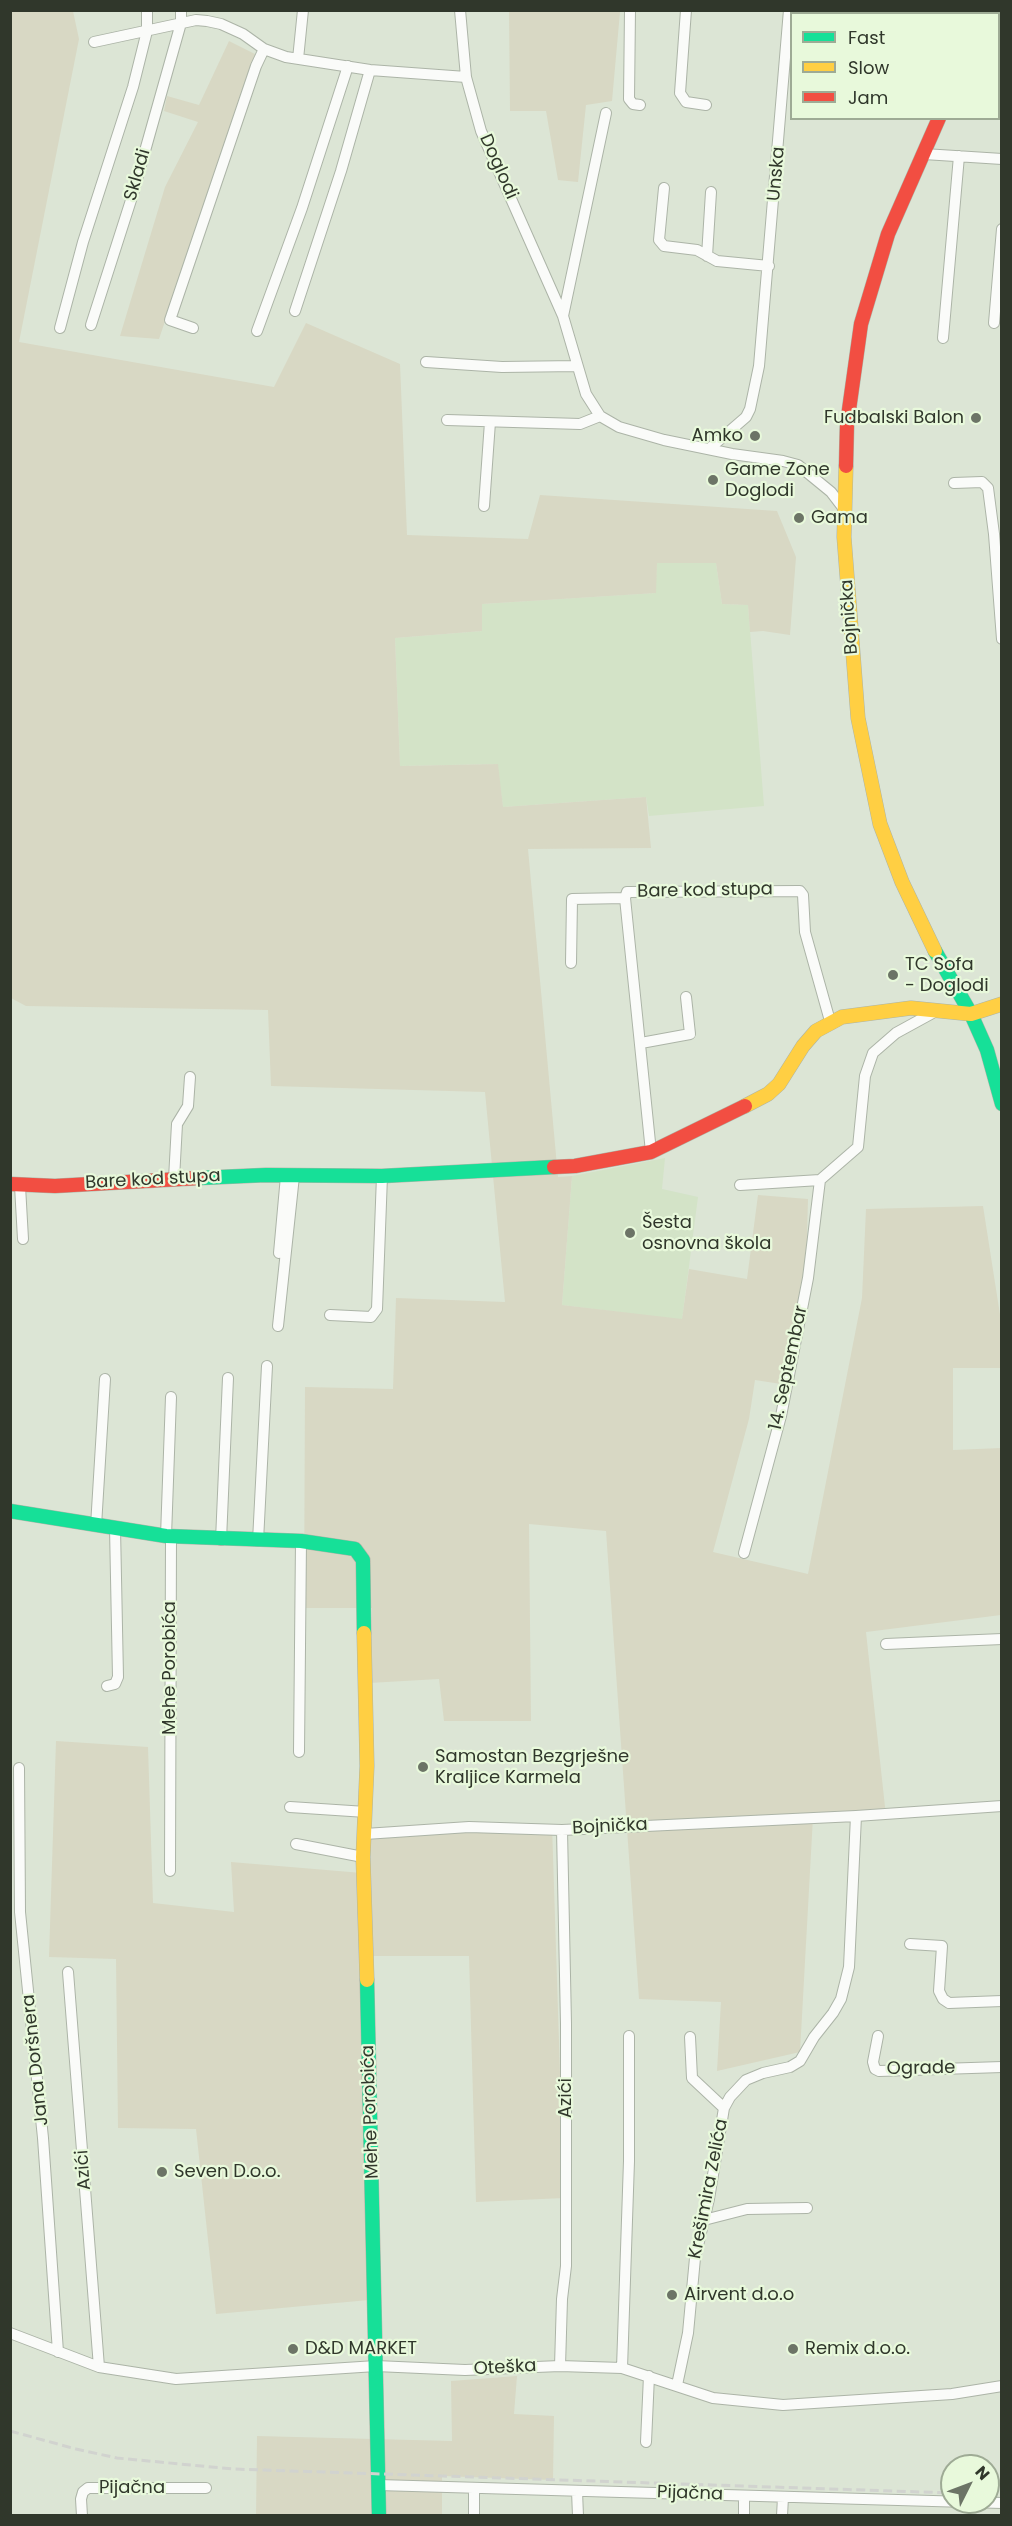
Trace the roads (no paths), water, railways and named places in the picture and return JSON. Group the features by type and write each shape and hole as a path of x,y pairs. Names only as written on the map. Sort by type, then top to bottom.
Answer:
{"street":[{"name":"Skladi","path":"60,328 83,242 133,87 147,31 147,10"},
{"name":"Skladi","path":"91,325 132,197 181,23 181,10"},
{"path":"298,59 303,10"},
{"name":"Doglodi","path":"460,10 466,77 481,130 563,316 586,394 600,416"},
{"path":"630,10 629,99 633,104 640,105"},
{"path":"686,10 680,93 686,102 706,105"},
{"name":"Unska","path":"709,449 746,417 750,409 759,366 789,10"},
{"path":"94,42 196,20 221,24 243,34 264,49 298,59 370,70 466,77"},
{"path":"193,328 170,320 256,66 264,49"},
{"path":"257,332 302,208 348,66"},
{"path":"295,311 341,171 370,70"},
{"name":"Doglodi","path":"563,316 606,113"},
{"name":"Bojnička","path":"938,120 888,234 861,324 847,424 844,509 858,718 880,824 902,882 929,940 971,1014 987,1050 1002,1104"},
{"path":"924,154 1002,159"},
{"path":"943,338 958,156"},
{"path":"664,188 660,243 664,246 697,250 717,261 769,266"},
{"path":"706,256 711,192"},
{"path":"994,323 1002,229"},
{"path":"426,362 502,367 577,366"},
{"path":"447,420 580,424 600,416 619,427 664,440 798,465 831,492 844,509"},
{"path":"484,506 490,422"},
{"path":"954,483 982,482 988,488 1002,639"},
{"name":"Bare kod stupa","path":"651,1152 625,898 627,892 800,891 803,895 805,932 830,1021"},
{"path":"571,963 572,899 625,898"},
{"path":"641,1043 690,1034 686,997"},
{"path":"971,1014 1002,1004"},
{"name":"Bare kod stupa","path":"23,1239 15,1185 55,1186 174,1179 290,1176 382,1176 575,1166 651,1152 768,1095 779,1084 803,1046 816,1031 830,1021 842,1017 911,1008 971,1014"},
{"path":"740,1185 820,1180 858,1147 865,1076 873,1053 896,1034 926,1019 938,1010"},
{"path":"174,1179 177,1124 187,1110 190,1077"},
{"path":"275,1300 290,1176"},
{"path":"278,1326 290,1176"},
{"path":"330,1316 371,1317 377,1309 382,1176"},
{"name":"14. Septembar","path":"744,1553 783,1404 808,1278 820,1180"},
{"path":"258,1541 267,1366"},
{"path":"221,1540 228,1378"},
{"path":"96,1526 105,1379"},
{"name":"Mehe Porobića","path":"170,1871 168,1536 171,1397"},
{"name":"Mehe Porobića","path":"10,1511 168,1536 221,1540 301,1541 346,1546 355,1549 363,1560 367,1694 366,1812 363,1857 376,2366"},
{"path":"107,1686 115,1684 118,1677 115,1528"},
{"path":"299,1752 301,1541"},
{"path":"886,1644 1002,1639"},
{"name":"Jana Doršnera","path":"19,1768 20,1912 43,2138 58,2352"},
{"name":"Bojnička","path":"365,1834 469,1827 562,1830 856,1816 1002,1806"},
{"path":"290,1807 366,1812"},
{"name":"Krešimira Zelića","path":"676,2385 688,2332 695,2258 724,2108 730,2097 746,2080 763,2073 790,2067 800,2061 814,2037 833,2013 846,1981 856,1816"},
{"name":"Azići","path":"560,2366 562,2299 566,2266 566,2024 562,1830"},
{"path":"296,1844 363,1857"},
{"path":"910,1944 942,1946 939,1991 943,1999 949,2003 1002,2001"},
{"name":"Azići","path":"68,1972 99,2367"},
{"name":"Ograde","path":"878,2036 873,2062 875,2069 879,2071 1002,2067"},
{"path":"622,2368 629,2161 628,2037"},
{"path":"690,2037 692,2078 724,2108"},
{"path":"704,2220 747,2209 807,2208"},
{"name":"Oteška","path":"10,2333 99,2367 190,2379 376,2366 465,2370 560,2366 622,2368 713,2398 783,2405 945,2395 1002,2386"},
{"path":"376,2366 379,2516"},
{"path":"646,2442 649,2376"},
{"name":"Pijačna","path":"378,2485 940,2502"},
{"path":"474,2487 474,2516"},
{"name":"Pijačna","path":"82,2516 81,2499 83,2492 88,2488 206,2488"},
{"path":"578,2491 578,2516"},
{"path":"744,2496 744,2516"},
{"path":"782,2516 783,2497"}],"railway":[{"path":"10,2431 117,2458 233,2469 940,2493"}],"place":[{"name":"Fudbalski Balon","path":"976,418"},
{"name":"Amko","path":"755,436"},
{"name":"Game Zone Doglodi","path":"713,480"},
{"name":"Gama","path":"799,518"},
{"name":"TC Sofa - Doglodi","path":"893,975"},
{"name":"Šesta osnovna škola","path":"630,1233"},
{"name":"Samostan Bezgrješne Kraljice Karmela","path":"423,1767"},
{"name":"Seven D.o.o.","path":"162,2172"},
{"name":"Airvent d.o.o","path":"672,2295"},
{"name":"D&D MARKET","path":"293,2349"},
{"name":"Remix d.o.o.","path":"793,2349"}]}
